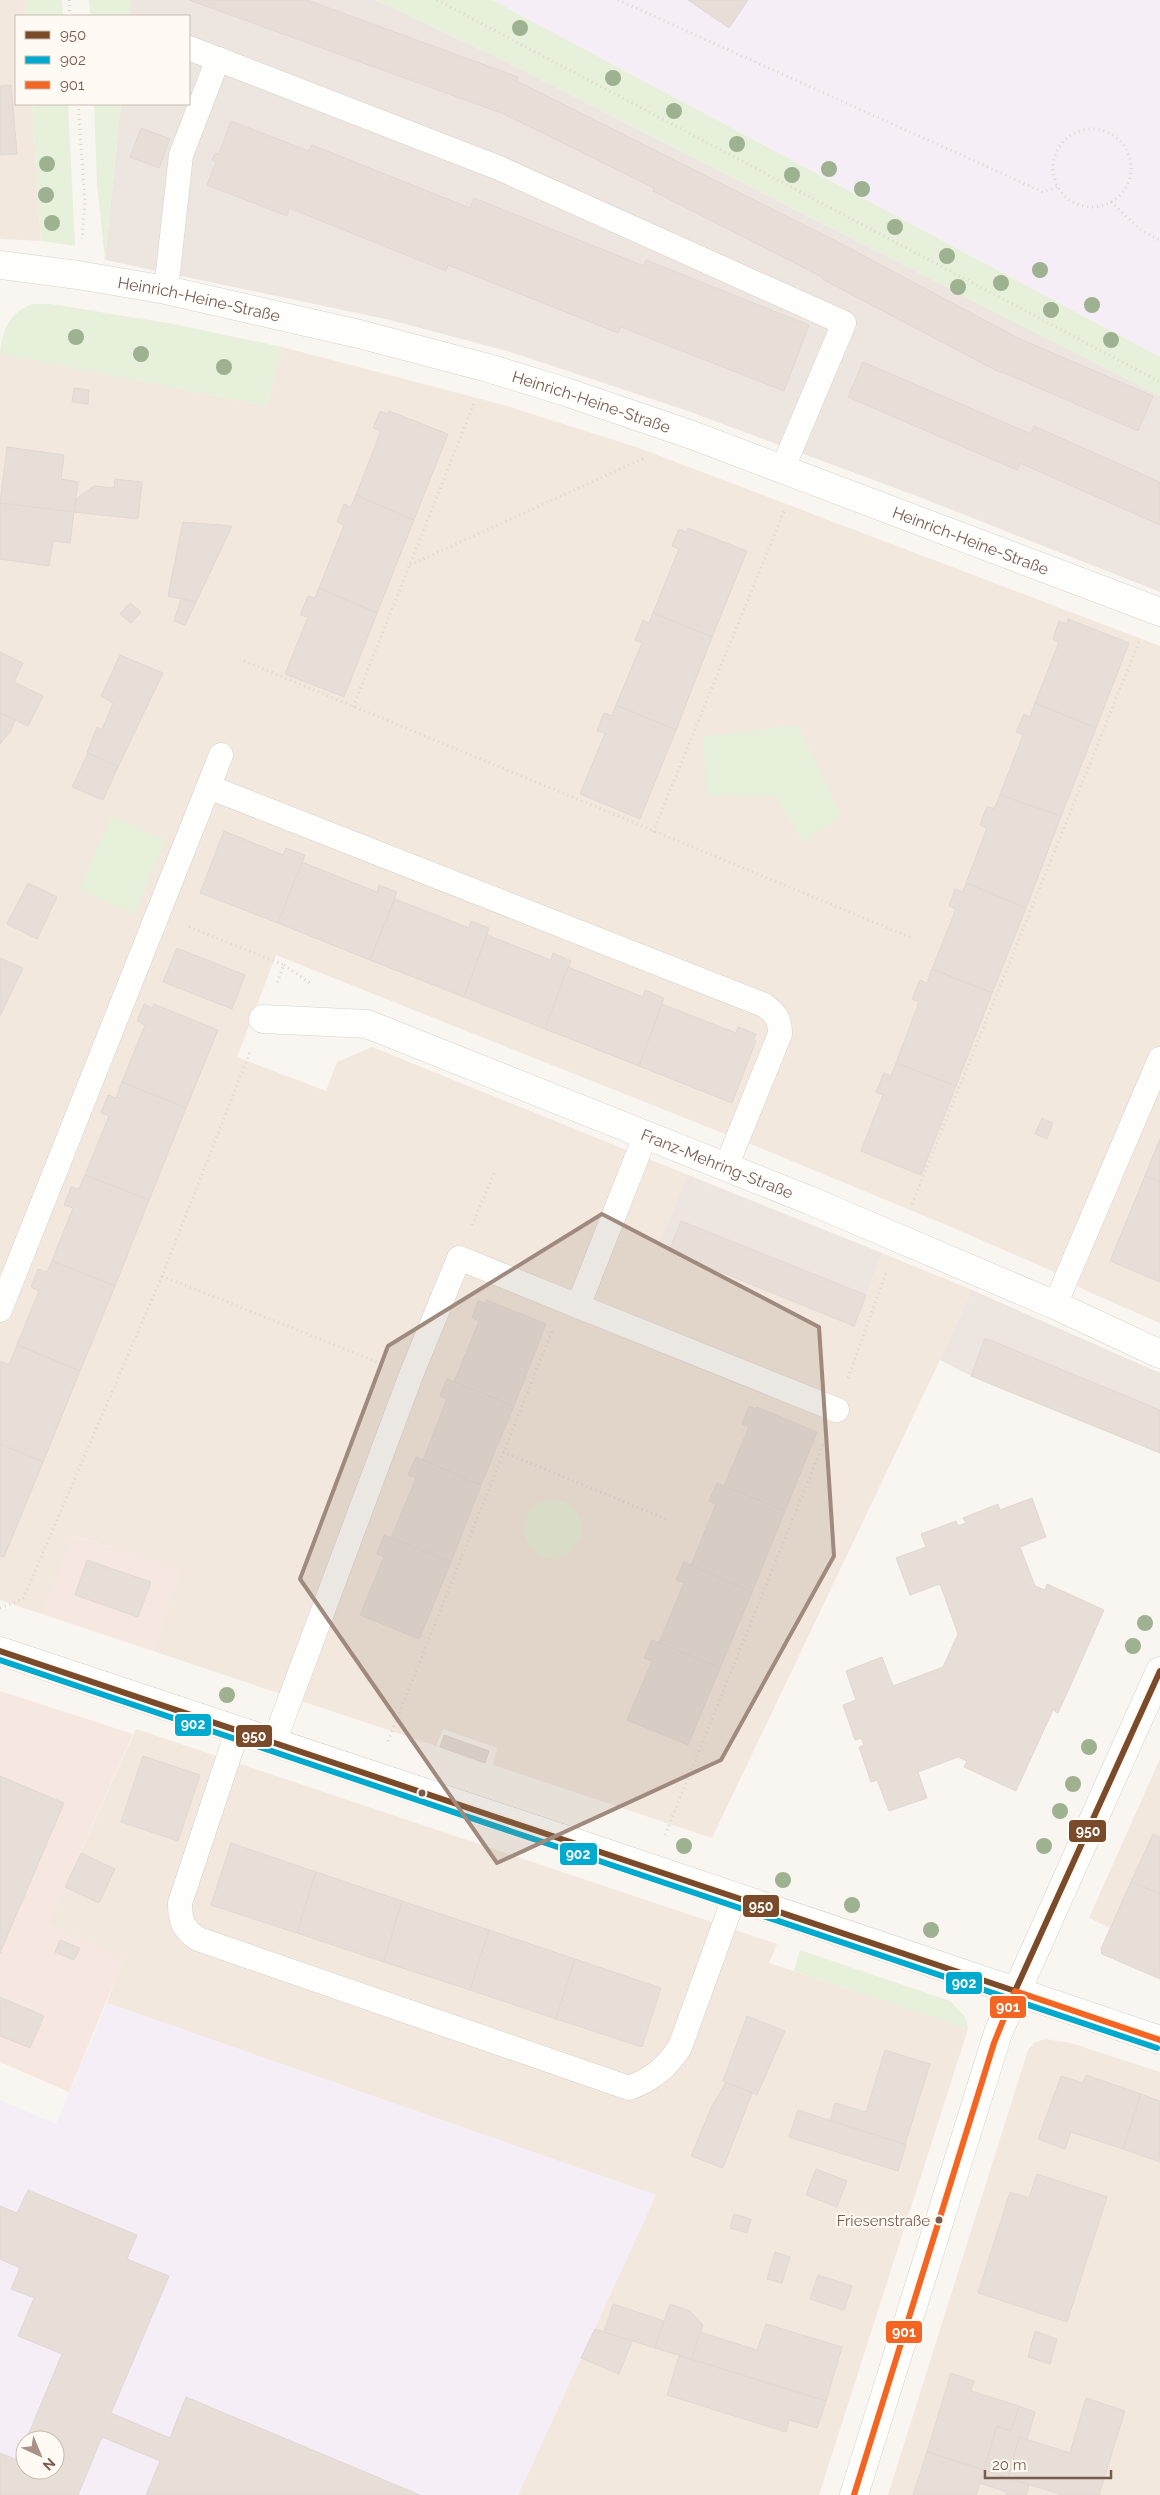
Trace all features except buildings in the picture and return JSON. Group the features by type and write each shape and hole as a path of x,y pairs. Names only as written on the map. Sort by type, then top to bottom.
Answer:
{"street":[{"name":"Heinrich-Heine-Straße","path":"0,265 78,275 166,290 359,334 488,368 656,423 1156,611"},
{"name":"Franz-Mehring-Straße","path":"263,1019 367,1024 646,1134 899,1238 1055,1305 1160,1354"},
{"path":"0,1651 652,1867 1160,2040"},
{"path":"854,2495 994,2043 1015,1991 1160,1671"}],"lane":[{"path":"190,48 499,168 844,323 790,473"},
{"path":"166,290 181,154 218,59"},
{"path":"0,1310 221,755"},
{"path":"208,786 764,1005 776,1014 780,1022 780,1034 726,1167"},
{"path":"1055,1305 1160,1059"},
{"path":"571,1303 646,1134"},
{"path":"274,1742 411,1375 459,1258 837,1410"},
{"path":"238,1730 180,1903 180,1919 186,1932 198,1939 629,2088 650,2080 667,2067 680,2048 735,1895"}],"path":[{"path":"69,0 70,15"},
{"path":"437,0 1160,382"},
{"path":"618,0 1043,192 1057,186"},
{"path":"78,105 85,201 78,275"},
{"path":"1088,129 1103,130 1117,137 1127,149 1131,163 1130,178 1122,192 1111,202 1096,207 1081,206 1068,198 1057,186 1053,172 1054,157 1062,143 1073,133 1088,129"},
{"path":"1111,202 1142,231 1160,240"},
{"path":"353,707 488,368"},
{"path":"410,565 642,459 656,423"},
{"path":"653,832 790,473"},
{"path":"652,1867 837,1410 899,1238 1156,611"},
{"path":"244,661 912,938"},
{"path":"0,1608 23,1599 162,1276 284,965 158,915"},
{"path":"459,1258 495,1171"},
{"path":"162,1276 411,1375"},
{"path":"374,1776 503,1452 571,1303"},
{"path":"503,1452 666,1519"}],"highlighted area":[{"path":"602,1214 819,1327 834,1556 721,1760 497,1863 300,1579 388,1346"}],"shaded area":[{"path":"0,0 25,0 26,15 15,15 15,105 32,105 41,241 0,239"},
{"path":"131,0 376,0 500,59 1160,396 1160,592 922,498 685,410 507,351 390,320 105,260 121,105 190,105 190,15 129,15"},
{"path":"492,0 1160,0 1160,357 837,184"},
{"path":"282,347 500,404 636,447 1160,646 1160,1323 1089,1292 1048,1269 944,1224 775,1154 276,955 237,1057 326,1091 337,1062 372,1047 688,1175 659,1247 854,1326 882,1253 972,1290 712,1838 493,1765 497,1748 443,1729 436,1746 153,1651 180,1570 74,1535 42,1614 0,1600 0,354 267,406"},
{"path":"688,1175 882,1253 854,1326 658,1247"},
{"path":"972,1290 1160,1373 1160,1453 971,1376 940,1360"},
{"path":"73,1535 181,1570 153,1651 42,1614"},
{"path":"0,1691 133,1734 48,1924 124,1958 69,2092 0,2062"},
{"path":"136,1729 777,1944 769,1963 968,2029 819,2495 518,2495 656,2195 107,2003 123,1958 48,1924"},
{"path":"1160,1759 1160,1979 1102,1954 1101,1949 1110,1928 1089,1918"},
{"path":"107,2003 656,2195 518,2495 0,2495 0,2100 56,2124"},
{"path":"1045,2039 1071,2043 1160,2072 1160,2495 888,2495 1028,2050 1034,2043"}],"green space":[{"path":"25,0 62,0 63,15 26,15"},
{"path":"89,0 131,0 129,15 91,15"},
{"path":"376,0 492,0 1160,357 1160,396 500,59"},
{"path":"32,105 68,105 75,246 41,241"},
{"path":"94,105 121,105 105,260 97,183"},
{"path":"32,304 51,304 173,324 282,347 267,406 0,354 2,337 8,323 18,312"},
{"path":"798,725 841,816 802,842 776,797 707,795 703,737"},
{"path":"111,816 166,840 134,914 79,890"},
{"path":"547,1500 559,1500 574,1508 582,1523 582,1535 574,1550 559,1558 547,1558 532,1550 524,1535 524,1523 532,1508"},
{"path":"800,1950 950,2001 966,2018 968,2029 794,1971"}],"transit line":[{"name":"950","path":"0,1651 1015,1991"},
{"name":"902","path":"0,1660 1157,2048"},
{"name":"950","path":"1015,1991 1160,1671"},
{"name":"901","path":"854,2495 994,2043 1015,1991 1160,2040"}],"place":[{"name":"Friesenstraße","path":"939,2220"}]}
